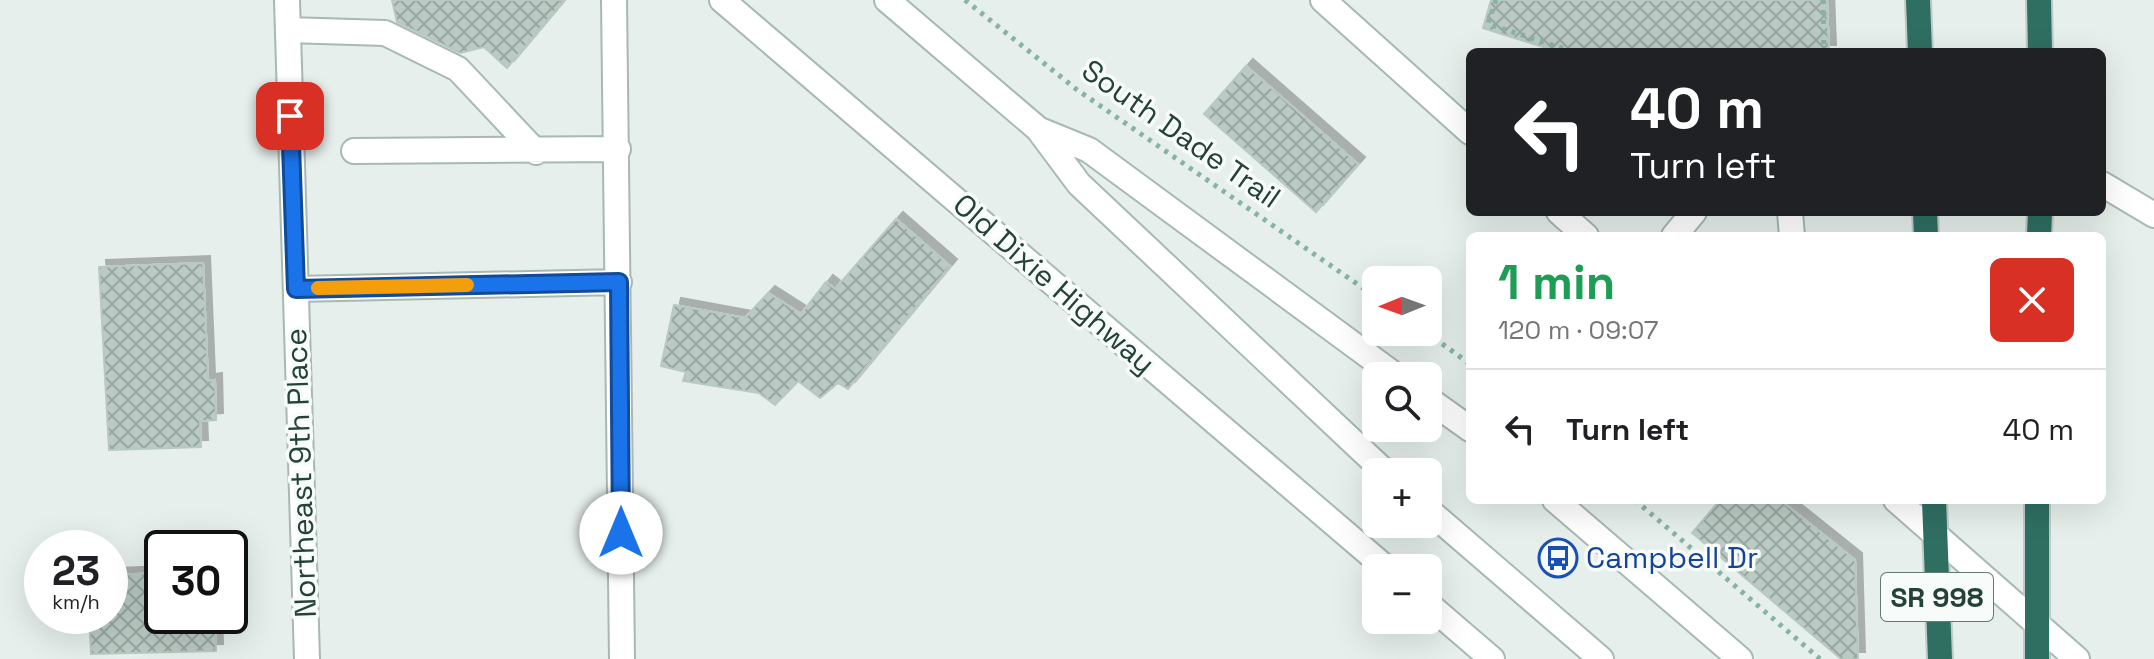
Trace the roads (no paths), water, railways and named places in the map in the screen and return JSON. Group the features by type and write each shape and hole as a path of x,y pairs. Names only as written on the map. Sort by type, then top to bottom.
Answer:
{"highway":[{"path":"1918,0 1920,48"},
{"path":"2039,0 2040,48"},
{"name":"SR 998","path":"1934,504 1940,659"},
{"name":"SR 998","path":"2037,504 2037,659"}],"street":[{"name":"Northeast 9th Place","path":"287,0 307,659"},
{"path":"614,0 622,659"},
{"name":"Old Dixie Highway","path":"722,0 1370,554"},
{"path":"887,0 1038,129 1079,184 1370,458"},
{"path":"1323,0 1466,128"},
{"path":"288,30 385,33 446,63 458,69 536,152"},
{"path":"1038,129 1089,150 1377,362"},
{"path":"354,151 618,149"},
{"path":"2106,186 2154,215"},
{"path":"1564,216 1582,232"},
{"path":"1677,232 1691,216"},
{"path":"296,289 619,282"},
{"path":"1442,409 1466,426"},
{"path":"1560,504 1740,659"},
{"path":"1901,504 2077,659"},
{"path":"1442,522 1601,659"},
{"path":"1442,617 1486,657"}],"place":[{"name":"Campbell Dr","path":"1558,558"}]}
